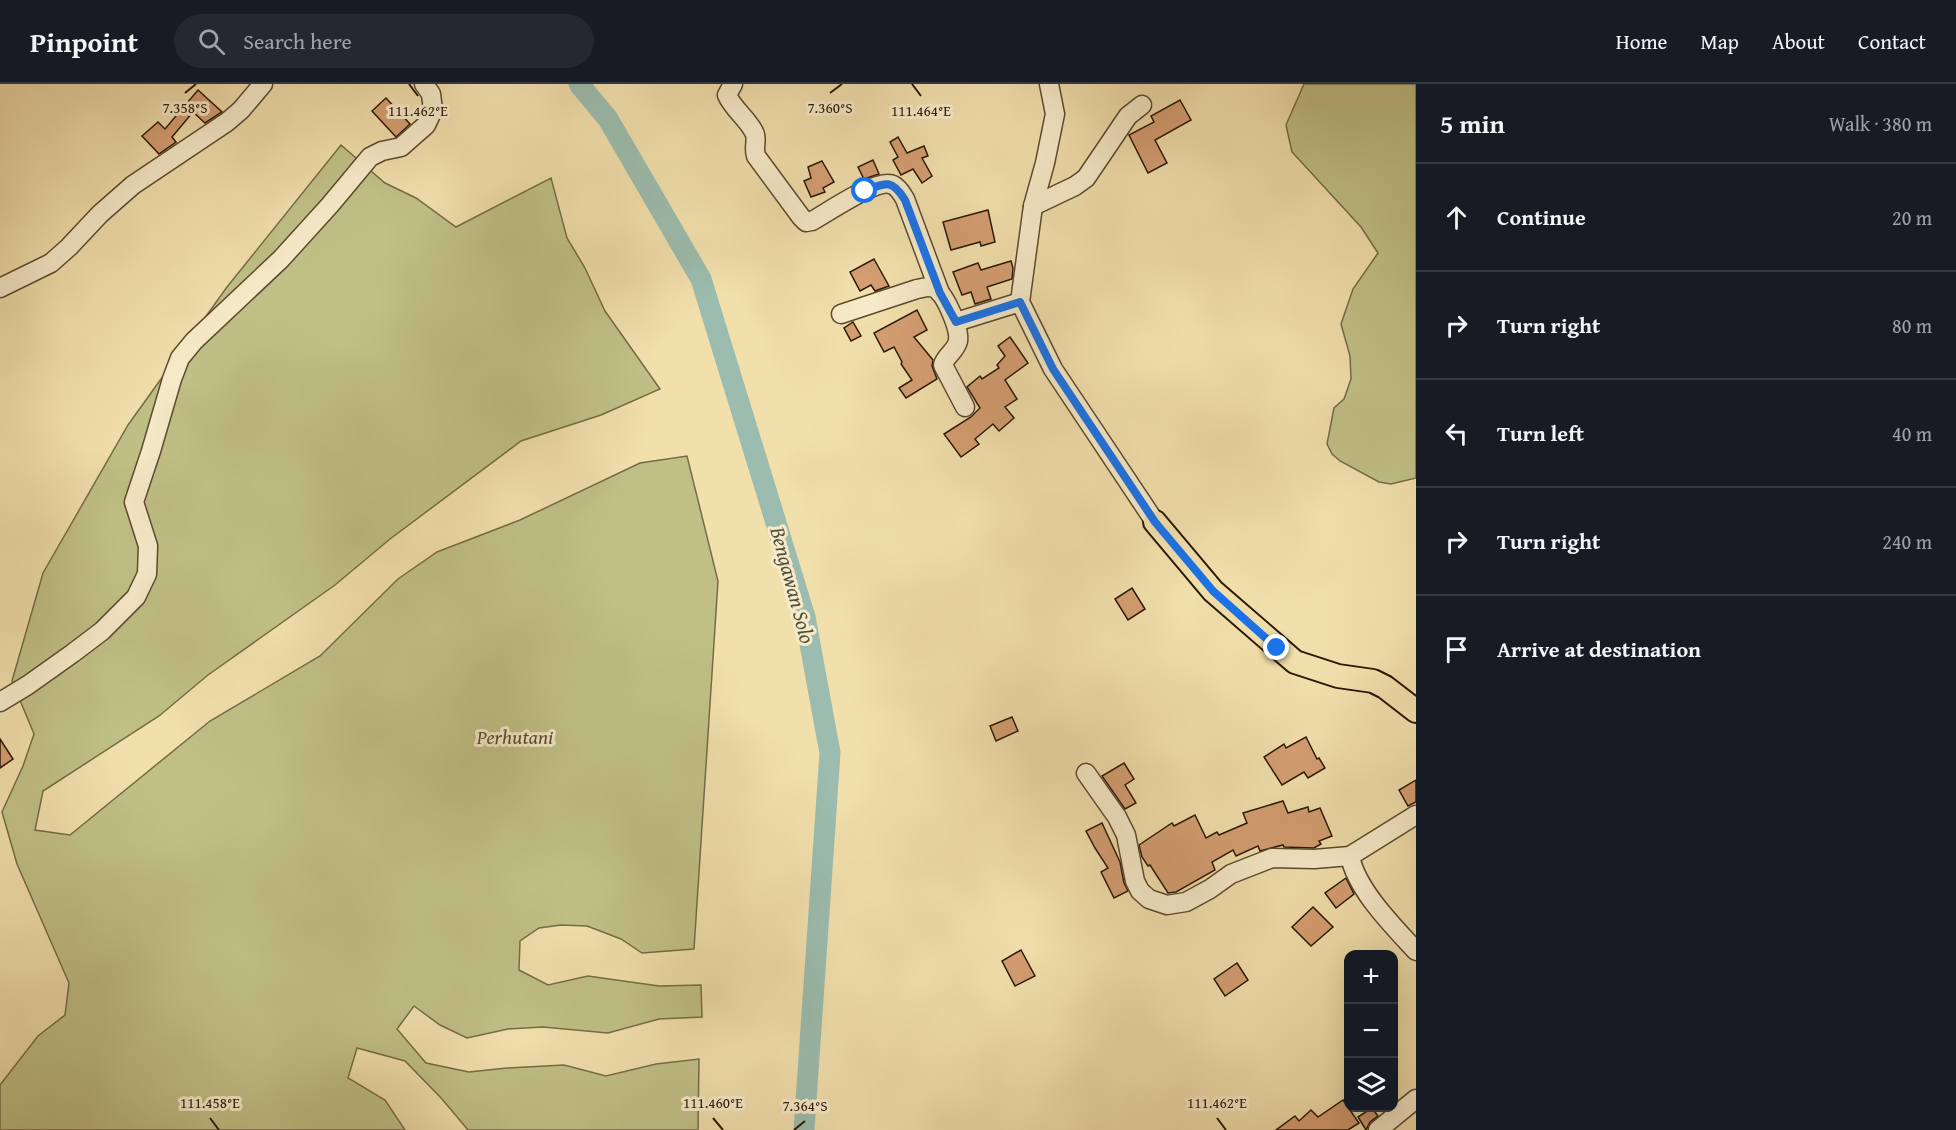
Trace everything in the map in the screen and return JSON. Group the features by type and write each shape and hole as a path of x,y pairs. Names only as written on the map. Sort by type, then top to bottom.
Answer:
{"main road":[{"path":"1155,522 1213,591 1295,662 1338,676 1373,681 1385,687 1416,711"}],"street":[{"path":"0,288 56,259 116,199 133,185 227,122 241,110 263,84"},
{"path":"0,702 28,686 102,631 136,597 147,574 148,546 134,502 180,358 194,341 281,259 370,157 382,151 400,147 426,125 433,110 431,94 424,84"},
{"path":"733,84 727,95 753,129 756,136 753,149 756,156 806,222 812,221 881,184 891,183 898,189 905,200 940,293 956,322 958,338 956,347 944,360 943,365 965,407"},
{"path":"1049,84 1054,114 1046,163 1033,206 1020,302 1053,369 1155,522"},
{"path":"1033,206 1075,186 1086,178 1128,116 1142,105"},
{"path":"841,314 930,286 940,293"},
{"path":"956,322 1020,302"},
{"path":"1086,773 1122,825 1135,881 1140,891 1149,899 1167,905 1186,902 1231,874 1272,858 1314,859 1350,856 1416,815"},
{"path":"1350,856 1352,868 1360,883 1416,951"},
{"path":"1378,1130 1416,1099"}],"green space":[{"path":"1304,84 1416,84 1416,478 1391,484 1379,482 1340,461 1332,454 1327,444 1334,408 1344,399 1351,379 1350,356 1341,324 1353,289 1378,253 1361,227 1292,152 1286,125"},
{"name":"Perhutani","path":"341,145 385,183 416,198 456,227 551,178 567,238 585,268 605,311 660,389 601,415 521,441 390,539 335,585 208,675 159,716 43,791 35,830 70,835 210,721 320,656 398,579 437,552 520,520 640,463 687,456 718,581 694,949 642,953 621,939 587,926 561,925 539,928 520,941 519,970 548,985 588,976 659,986 701,985 702,1017 659,1019 608,1033 543,1027 508,1029 467,1038 440,1025 414,1006 397,1029 426,1063 469,1072 564,1065 606,1076 656,1064 699,1059 698,1130 468,1130 405,1061 357,1048 348,1078 385,1100 405,1130 0,1130 0,1085 38,1036 65,1015 69,983 17,864 2,812 23,766 34,734 12,681 43,573 128,425 227,287"}],"building":[{"path":"198,90 222,112 205,123 193,112 172,137 176,142 159,154 142,136 158,122 165,129"},
{"path":"386,98 410,124 396,137 372,111"},
{"path":"1180,100 1191,120 1155,140 1167,163 1148,173 1129,135 1154,122 1151,116"},
{"path":"898,137 907,153 924,146 928,156 922,158 932,176 922,183 913,169 901,175 893,160 898,157 890,142"},
{"path":"873,160 879,174 864,179 858,167"},
{"path":"822,161 834,182 823,188 825,192 811,197 804,181 811,178 808,167"},
{"path":"988,210 995,242 981,246 980,242 951,250 943,222"},
{"path":"874,259 889,286 875,291 871,285 860,291 850,272"},
{"path":"1011,261 1012,279 987,287 991,299 975,304 971,292 962,295 953,272 978,263 981,270"},
{"path":"917,310 927,330 914,337 933,360 932,366 937,379 906,398 899,388 912,380 901,364 894,347 884,352 874,333"},
{"path":"853,322 861,336 851,341 844,328"},
{"path":"1010,337 1028,363 1005,380 1017,399 1005,407 1014,418 999,431 993,424 975,439 979,444 961,457 944,434 971,417 980,408 967,387 980,376 982,379 999,368 997,365 1005,356 998,346"},
{"path":"1132,588 1145,609 1128,620 1115,599"},
{"path":"1012,717 1018,731 996,741 990,726"},
{"path":"1306,737 1317,759 1319,758 1325,768 1308,778 1304,772 1282,785 1264,757 1284,744 1286,748"},
{"path":"0,739 13,759 0,768"},
{"path":"1124,763 1134,779 1125,785 1136,803 1125,809 1102,776"},
{"path":"1416,780 1416,802 1408,806 1399,790"},
{"path":"1283,801 1288,813 1308,807 1309,812 1320,808 1332,836 1319,841 1321,844 1314,848 1284,847 1283,845 1260,851 1258,846 1236,856 1233,850 1212,862 1215,870 1176,892 1168,893 1150,865 1148,866 1142,857 1139,845 1172,823 1174,826 1195,815 1206,838 1217,832 1219,835 1247,823 1243,813"},
{"path":"1102,823 1120,862 1128,891 1114,898 1101,872 1108,868 1086,831"},
{"path":"1346,878 1354,894 1336,908 1325,893"},
{"path":"1313,907 1333,927 1311,946 1292,927"},
{"path":"1021,950 1035,976 1015,986 1002,961"},
{"path":"1237,963 1248,980 1225,996 1214,979"},
{"path":"1343,1100 1344,1112 1351,1112 1359,1123 1348,1130 1276,1130 1295,1116 1299,1121 1311,1110 1318,1117"},
{"path":"1366,1112 1375,1112 1378,1116 1370,1122 1366,1130 1358,1117"}],"waterway":[{"name":"Bengawan Solo","path":"579,84 608,119 701,279 805,617 830,753 804,1130"}],"route":[{"path":"865,191 881,184 891,183 898,189 905,200 940,293 956,322 1020,302 1053,369 1155,522 1213,591 1277,648"}]}
